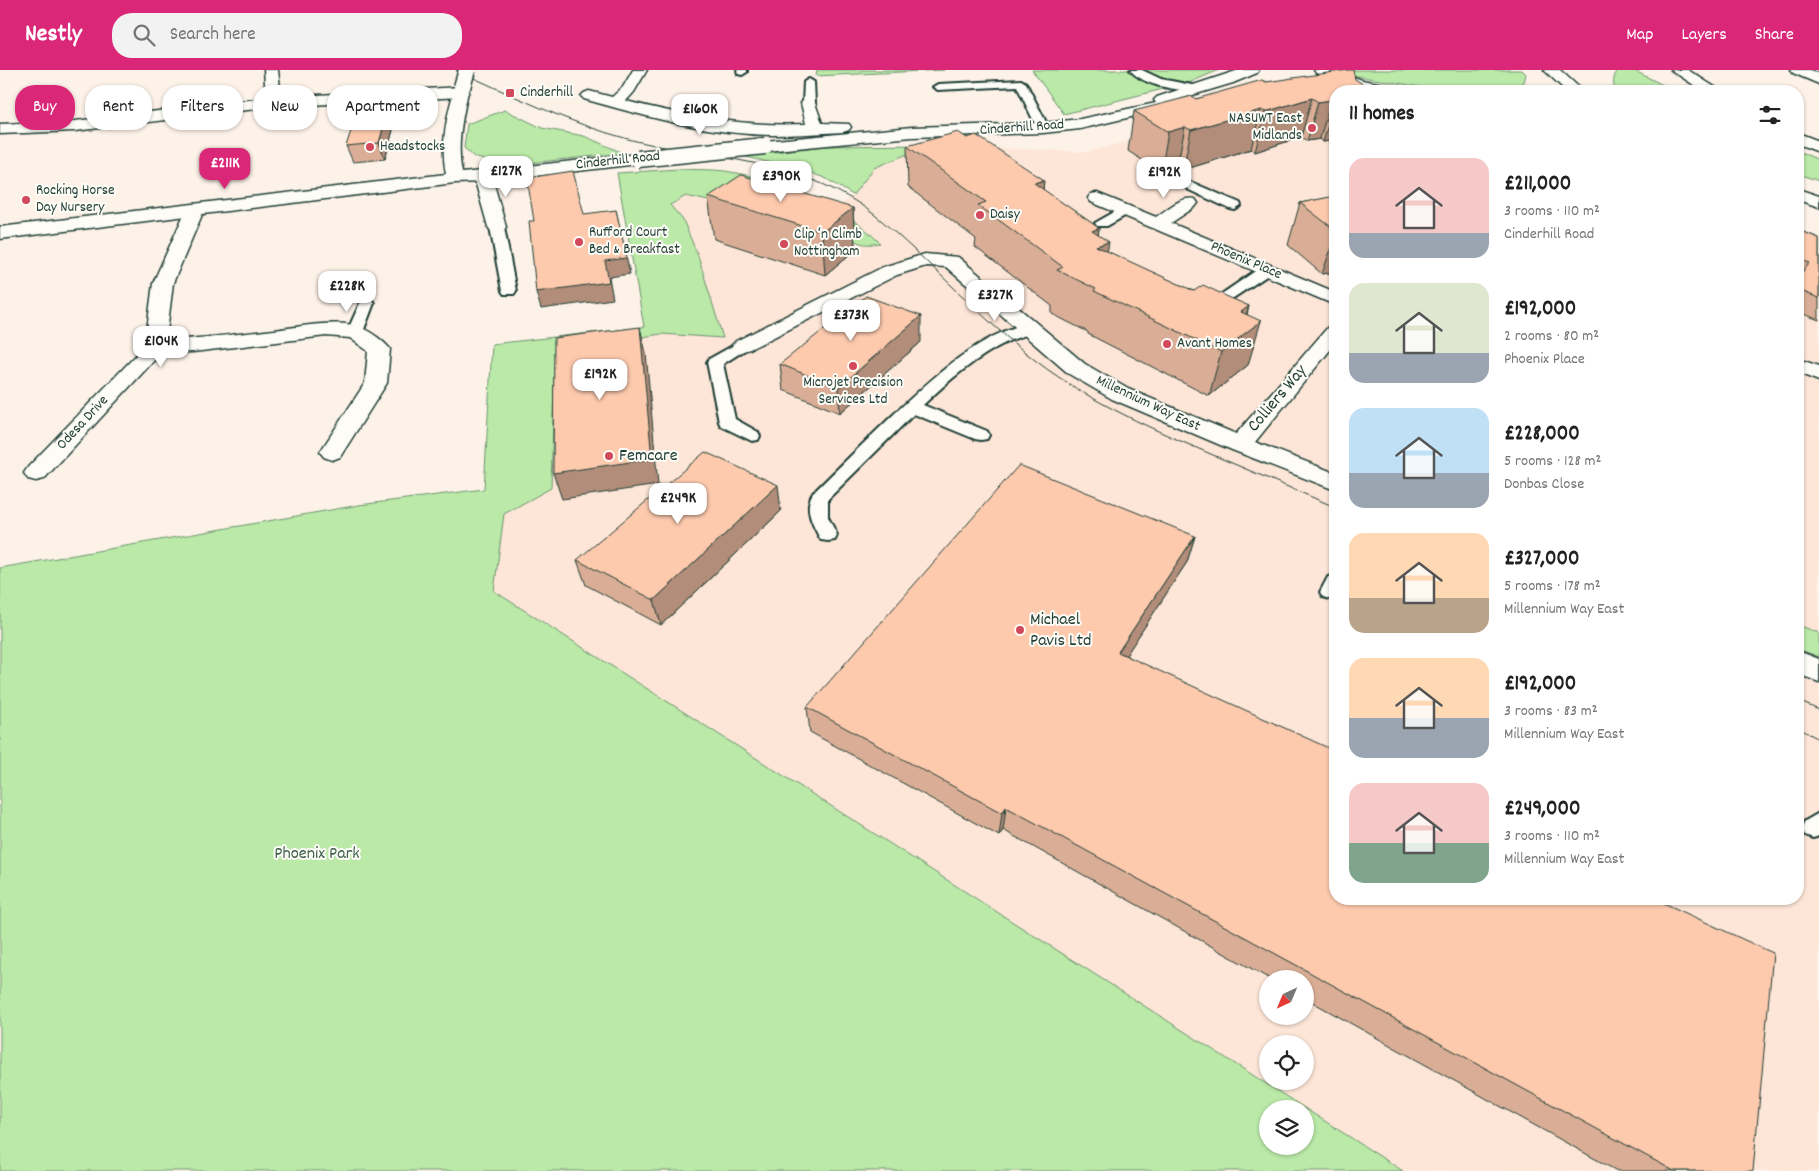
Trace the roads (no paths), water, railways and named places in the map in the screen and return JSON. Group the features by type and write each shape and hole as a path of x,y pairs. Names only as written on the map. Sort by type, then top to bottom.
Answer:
{"main road":[{"path":"272,70 274,85"},
{"path":"455,178 450,163 454,123 467,70"},
{"path":"615,103 629,88 640,70"},
{"name":"Cinderhill Road","path":"1148,108 1162,100 1252,70"},
{"path":"1678,70 1703,85"},
{"path":"1798,70 1819,80"},
{"path":"1550,85 1552,71"},
{"path":"1552,71 1568,85"},
{"path":"1316,75 1365,85"},
{"name":"Cinderhill Road","path":"0,233 455,178 483,177 765,146 912,132 987,131 1080,124 1148,108 1174,106 1262,82"},
{"path":"317,99 461,89"},
{"path":"589,96 680,119 712,124 771,130 843,127"},
{"path":"809,103 815,128"},
{"path":"0,129 75,126 253,104"},
{"path":"1804,141 1819,147"},
{"path":"483,177 497,227"},
{"path":"1157,224 1190,194"},
{"path":"1804,196 1819,202"},
{"name":"Phoenix Place","path":"1097,198 1329,296"},
{"path":"195,210 163,283 155,347 193,346 326,330 355,332 379,349 376,383 332,452"},
{"name":"Millennium Way East","path":"743,345 890,271 933,259 951,261 1077,369 1120,394 1329,480"},
{"name":"Colliers Way","path":"1240,444 1329,338"},
{"name":"Odesa Drive","path":"36,472 155,347"},
{"path":"1804,368 1819,374"},
{"path":"1804,665 1819,671"}],"lane":[{"path":"1135,70 1143,76 1166,85 1197,89"},
{"path":"809,82 809,103"},
{"path":"938,87 1021,83 1043,128"},
{"path":"1214,196 1234,189"},
{"path":"1190,194 1214,196 1235,206"},
{"path":"1102,223 1125,210"},
{"path":"497,227 509,291"},
{"path":"1194,317 1266,270"},
{"path":"355,332 367,303"},
{"path":"828,535 818,518 819,497 936,384 986,346 1006,335 1029,328"},
{"path":"743,345 715,362 726,422 752,436"},
{"path":"912,407 981,434"}],"tram line":[{"path":"456,70 540,108 628,139 770,167 824,185 850,198 874,215 1011,341 1047,369 1090,397 1159,431 1329,504"},
{"path":"1804,704 1819,710"},
{"path":"1804,731 1819,739"}],"place":[{"name":"Cinderhill","path":"510,93"},
{"name":"NASUWT East Midlands","path":"1312,128"},
{"name":"Headstocks","path":"370,147"},
{"name":"Rocking Horse Day Nursery","path":"26,200"},
{"name":"Daisy","path":"980,215"},
{"name":"Rufford Court Bed & Breakfast","path":"579,242"},
{"name":"Clip ‘n Climb Nottingham","path":"784,244"},
{"name":"Avant Homes","path":"1167,344"},
{"name":"Microjet Precision Services Ltd","path":"853,366"},
{"name":"Femcare","path":"609,456"},
{"name":"Michael Pavis Ltd","path":"1020,630"}],"park label":[{"name":"Phoenix Park","path":"317,854"}]}
